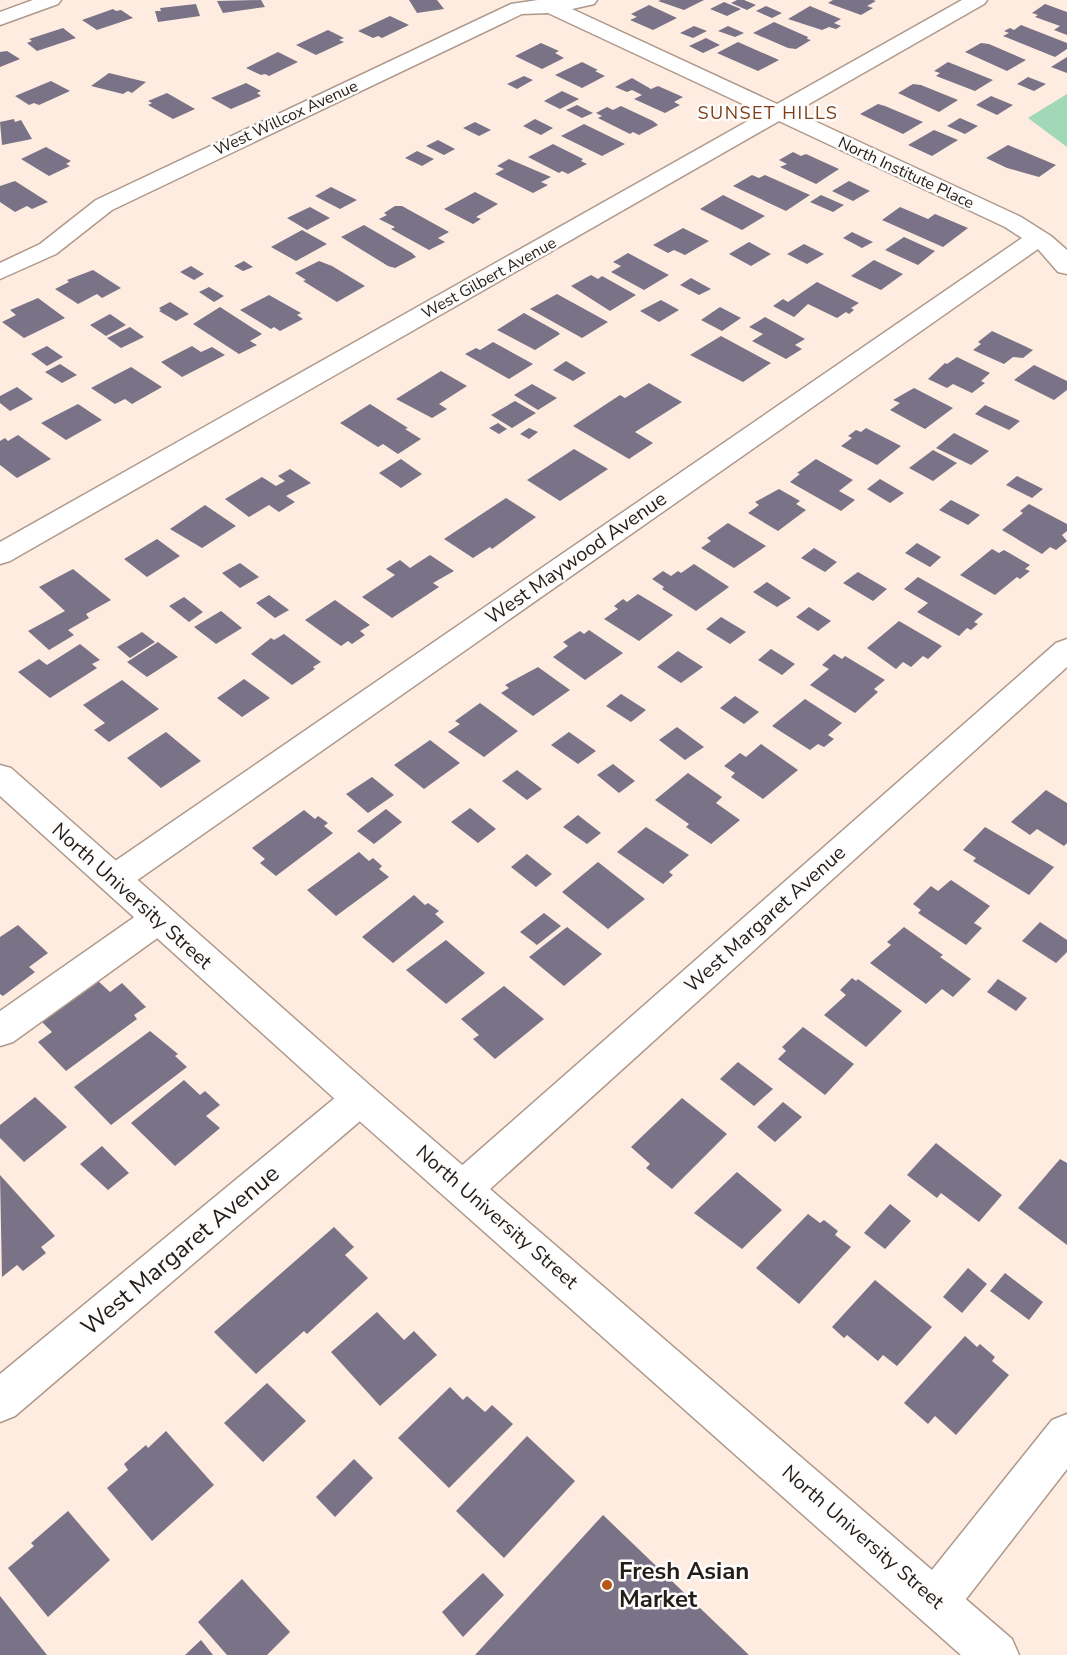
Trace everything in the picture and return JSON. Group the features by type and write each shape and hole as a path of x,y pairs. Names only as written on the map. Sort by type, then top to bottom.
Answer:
{"street":[{"path":"0,19 51,0"},
{"name":"West Willcox Avenue","path":"0,272 48,249 104,205 518,8 544,3 587,0"},
{"name":"West Gilbert Avenue","path":"0,554 780,114 977,0"},
{"name":"North Institute Place","path":"544,3 1013,222 1038,238 1063,260 1067,267"},
{"name":"West Maywood Avenue","path":"114,879 1038,238"},
{"name":"West Margaret Avenue","path":"464,1188 1067,651"},
{"name":"North University Street","path":"0,777 360,1099 996,1655"},
{"path":"0,1031 158,919"},
{"name":"West Margaret Avenue","path":"0,1401 360,1099"},
{"path":"936,1601 1067,1435"}],"green space":[{"path":"1067,94 1067,147 1028,118"}],"building":[{"path":"261,0 265,7 223,13 217,1"},
{"path":"409,0 437,0 444,9 417,13"},
{"path":"704,0 684,10 658,1"},
{"path":"737,0 756,5 747,10 731,3"},
{"path":"833,0 876,1 867,6 873,8 861,15 828,3"},
{"path":"724,2 741,9 727,16 710,9"},
{"path":"196,4 200,16 158,22 155,11 161,11 160,8"},
{"path":"1045,4 1067,12 1067,35 1054,30 1060,26 1035,17 1038,15 1032,13"},
{"path":"649,5 677,18 653,30 630,20 637,17 631,14"},
{"path":"766,6 782,13 772,18 756,11"},
{"path":"810,6 841,19 834,23 841,26 836,29 829,27 822,30 788,19"},
{"path":"113,9 121,10 133,18 97,30 82,20"},
{"path":"390,16 409,25 382,38 378,36 373,38 358,31"},
{"path":"774,22 811,40 796,49 788,48 753,33"},
{"path":"1021,25 1067,43 1067,49 1055,57 1003,36 1009,33 1004,31 1010,28 1014,30"},
{"path":"694,26 707,31 693,38 680,33"},
{"path":"728,26 744,33 735,37 718,31"},
{"path":"63,28 76,38 37,51 27,43 32,41 29,39"},
{"path":"328,30 344,38 339,40 344,42 316,55 296,45"},
{"path":"706,38 720,45 703,53 689,46"},
{"path":"738,42 779,60 758,71 717,53"},
{"path":"541,43 559,51 555,53 564,58 542,69 515,56"},
{"path":"981,43 989,44 1026,60 1007,71 965,52"},
{"path":"7,51 20,59 0,67 0,52"},
{"path":"278,52 298,62 269,76 246,68"},
{"path":"1067,57 1067,73 1051,67"},
{"path":"582,62 605,76 582,88 555,75"},
{"path":"948,62 993,80 975,91 936,76 940,73 934,71"},
{"path":"109,73 146,82 132,93 128,91 123,94 91,86"},
{"path":"524,76 533,80 517,89 507,84"},
{"path":"1028,77 1046,84 1034,91 1017,84"},
{"path":"632,78 651,89 658,86 683,97 674,102 680,105 665,113 634,99 642,95 632,90 627,92 615,87"},
{"path":"51,81 70,91 39,105 34,103 29,105 15,96"},
{"path":"246,83 261,91 257,93 261,96 231,109 211,98"},
{"path":"913,84 958,100 939,112 898,93"},
{"path":"562,91 579,99 560,109 544,101"},
{"path":"167,93 195,109 173,119 148,105 152,103 148,101"},
{"path":"991,96 1013,105 997,115 976,105"},
{"path":"878,104 923,122 903,134 860,114"},
{"path":"577,105 593,113 582,118 566,110"},
{"path":"621,106 658,125 639,135 633,132 630,134 598,118 602,116 596,113 607,107 613,110"},
{"path":"960,118 978,126 965,134 947,126"},
{"path":"14,119 15,122 21,120 32,139 2,145 0,122"},
{"path":"535,119 553,128 541,135 523,126"},
{"path":"475,122 491,130 479,136 463,128"},
{"path":"584,124 625,144 602,156 561,136"},
{"path":"934,130 958,140 932,156 908,145"},
{"path":"438,140 455,149 444,155 426,146"},
{"path":"553,144 583,159 581,161 587,164 568,174 562,171 559,173 528,157"},
{"path":"1008,145 1056,165 1039,177 1007,168 986,158"},
{"path":"46,147 71,161 66,164 70,166 49,176 21,159"},
{"path":"417,151 434,159 422,166 405,158"},
{"path":"793,152 801,156 806,154 839,169 816,184 780,167 787,164 779,160"},
{"path":"509,159 551,177 541,182 548,185 533,193 495,174 504,169 497,166"},
{"path":"752,175 759,178 765,175 810,195 786,211 733,186"},
{"path":"15,181 48,202 32,209 27,206 15,212 0,202 0,186"},
{"path":"849,181 870,191 853,201 832,191"},
{"path":"331,187 357,200 340,209 315,196"},
{"path":"475,192 498,204 476,217 481,219 473,224 444,209"},
{"path":"723,195 765,216 742,230 700,209"},
{"path":"821,195 844,205 833,212 810,202"},
{"path":"395,206 402,206 449,232 438,238 445,242 429,250 391,229 395,227 379,219 387,215 384,213"},
{"path":"310,207 330,218 307,230 287,218"},
{"path":"900,207 928,219 935,214 968,228 943,247 882,220"},
{"path":"364,225 416,257 395,268 341,237"},
{"path":"683,228 709,241 685,255 674,250 668,253 653,245"},
{"path":"302,230 327,244 296,261 271,247"},
{"path":"852,232 873,242 862,248 843,238"},
{"path":"904,237 935,251 918,265 885,250"},
{"path":"749,242 771,254 751,266 729,254"},
{"path":"804,244 824,254 807,264 787,254"},
{"path":"628,253 669,275 644,290 611,272 621,266 613,262"},
{"path":"874,260 903,274 881,290 851,276"},
{"path":"244,261 253,267 243,271 234,266"},
{"path":"319,261 332,266 365,286 337,302 303,281 306,280 295,273"},
{"path":"191,266 204,274 194,280 180,272"},
{"path":"93,270 121,288 102,298 97,294 78,304 55,289 69,282 67,280"},
{"path":"591,275 598,279 602,276 636,295 610,311 571,286"},
{"path":"691,278 711,289 699,295 680,285"},
{"path":"817,282 859,303 851,308 854,310 849,314 846,312 837,318 808,304 794,317 773,306 783,299 788,302"},
{"path":"209,287 224,296 214,302 199,292"},
{"path":"557,294 608,322 582,338 530,309"},
{"path":"269,295 301,313 297,315 303,319 280,331 274,327 271,329 240,310"},
{"path":"38,298 65,318 24,338 2,322 16,315 10,310"},
{"path":"661,300 679,310 659,322 640,311"},
{"path":"170,302 189,314 176,321 159,311 161,310 159,308"},
{"path":"220,307 262,334 250,341 257,345 239,354 193,324"},
{"path":"720,307 741,318 722,331 701,320"},
{"path":"524,313 560,334 535,350 497,330"},
{"path":"110,314 126,325 106,336 90,325"},
{"path":"765,317 805,339 795,345 802,349 786,359 752,341 763,334 749,327"},
{"path":"130,327 144,337 121,348 107,338"},
{"path":"992,331 1033,350 1023,358 1013,357 1004,364 973,350 981,344 978,342"},
{"path":"721,336 771,363 743,382 690,355"},
{"path":"493,342 533,364 509,379 465,354 476,348 480,350"},
{"path":"47,346 63,357 47,366 31,354"},
{"path":"192,346 201,352 212,347 225,355 182,377 161,362"},
{"path":"957,357 990,373 981,381 985,383 972,393 953,384 947,388 928,379 945,363"},
{"path":"566,361 586,373 573,381 553,370"},
{"path":"60,364 77,375 62,383 45,372"},
{"path":"1034,365 1067,381 1067,390 1054,400 1014,380"},
{"path":"131,367 162,387 132,404 125,399 115,404 91,388"},
{"path":"441,371 467,386 439,404 447,409 432,418 396,399"},
{"path":"649,383 682,402 635,432 653,443 629,459 573,426 620,395 625,398"},
{"path":"532,384 557,398 538,410 514,395"},
{"path":"17,387 33,399 10,411 0,403 0,396"},
{"path":"914,388 953,408 925,429 890,410 900,403 893,400"},
{"path":"515,401 536,413 512,428 491,415"},
{"path":"78,404 102,420 66,440 41,423"},
{"path":"370,404 421,439 398,454 383,444 378,447 340,423"},
{"path":"985,405 1020,421 1009,430 975,414"},
{"path":"498,423 507,429 499,434 489,428"},
{"path":"529,428 538,432 529,439 520,434"},
{"path":"866,428 901,446 877,465 841,446 852,438 848,436 856,430 861,432"},
{"path":"954,433 989,451 971,465 936,448"},
{"path":"18,435 51,459 17,478 0,465 0,441 5,438 8,441"},
{"path":"574,449 608,469 560,501 527,480"},
{"path":"933,450 957,463 933,481 909,468"},
{"path":"401,459 422,474 401,488 379,473"},
{"path":"816,459 853,480 839,491 855,500 841,511 790,482 800,474 797,473"},
{"path":"290,469 311,483 286,496 295,502 279,512 269,505 249,517 225,499 262,477 276,486 285,481 278,476"},
{"path":"1017,476 1043,489 1032,498 1006,485"},
{"path":"880,479 904,493 890,503 867,489"},
{"path":"779,489 800,501 796,504 806,510 778,531 748,513 759,505 755,502"},
{"path":"506,498 536,517 492,549 490,547 473,558 444,539"},
{"path":"951,500 980,515 968,525 939,510"},
{"path":"1029,504 1067,524 1067,531 1062,535 1067,541 1056,550 1050,547 1042,554 1002,530 1023,513 1020,511"},
{"path":"205,505 236,526 202,548 170,529"},
{"path":"728,523 766,546 734,568 701,548 711,541 707,538"},
{"path":"157,539 180,556 147,577 124,559"},
{"path":"917,543 941,557 930,567 905,553"},
{"path":"814,548 837,562 825,572 801,558"},
{"path":"992,549 999,553 1004,550 1030,565 1025,569 1030,571 1020,579 1017,577 995,595 960,575"},
{"path":"430,555 454,571 433,583 439,587 392,618 362,597 395,575 386,569 400,560 410,568"},
{"path":"240,563 259,577 240,588 222,573"},
{"path":"694,564 729,587 696,611 662,589 664,587 652,579 663,571 671,576 678,571 681,573"},
{"path":"73,569 111,600 86,614 89,618 68,630 74,635 49,650 28,631 65,611 39,587"},
{"path":"858,572 887,589 873,601 843,583"},
{"path":"918,577 983,614 974,622 978,624 971,630 967,628 959,636 917,612 928,603 904,589"},
{"path":"767,582 791,598 777,607 753,592"},
{"path":"638,594 673,615 639,641 604,619 618,609 614,606 623,599 627,602"},
{"path":"269,595 289,610 275,618 256,603"},
{"path":"184,597 203,612 189,622 169,606"},
{"path":"335,600 370,625 360,631 365,635 352,644 348,641 341,646 305,620"},
{"path":"809,607 831,621 818,631 796,617"},
{"path":"221,611 242,628 216,644 194,627"},
{"path":"721,617 746,632 730,644 706,629"},
{"path":"899,621 942,646 928,659 923,656 911,667 903,662 896,669 867,648"},
{"path":"589,630 623,653 585,680 553,657 568,646 563,642 580,631 584,634"},
{"path":"142,632 155,642 130,658 117,647"},
{"path":"284,634 321,662 292,685 251,654 271,638 274,640"},
{"path":"158,642 178,657 147,677 127,662"},
{"path":"80,644 100,660 92,664 97,668 50,698 18,672 39,659 47,665"},
{"path":"771,649 795,664 782,675 758,660"},
{"path":"678,651 703,667 681,683 657,667"},
{"path":"834,654 842,659 845,656 885,680 874,689 878,692 855,713 810,685 829,669 822,665"},
{"path":"538,667 570,690 533,716 501,693 509,688 505,685"},
{"path":"244,679 270,698 242,717 217,698"},
{"path":"122,680 159,709 109,742 94,730 105,723 83,705"},
{"path":"621,694 646,710 631,722 606,706"},
{"path":"735,696 759,712 744,724 720,708"},
{"path":"805,699 842,723 828,735 834,739 824,747 818,744 810,750 772,726"},
{"path":"480,703 518,731 484,757 448,732 460,724 455,721"},
{"path":"677,727 704,747 685,760 659,740"},
{"path":"166,732 201,761 161,788 127,758"},
{"path":"569,732 596,751 578,764 551,745"},
{"path":"430,740 460,763 424,789 394,765"},
{"path":"761,744 798,770 763,799 731,777 735,773 724,766 740,753 746,757"},
{"path":"613,764 635,781 619,793 597,775"},
{"path":"517,770 542,789 527,800 502,781"},
{"path":"688,773 722,797 716,803 740,820 711,844 686,827 689,824 655,800"},
{"path":"372,777 394,795 368,813 346,794"},
{"path":"1046,790 1067,803 1067,843 1064,846 1037,829 1030,835 1011,822"},
{"path":"470,808 496,829 478,843 451,822"},
{"path":"386,809 402,822 374,844 357,831"},
{"path":"304,810 315,819 318,816 328,823 324,826 333,833 276,876 260,863 265,859 252,848"},
{"path":"578,815 601,833 587,844 563,827"},
{"path":"646,827 689,855 669,872 673,875 663,884 617,852"},
{"path":"985,827 1054,867 1029,895 973,861 976,858 963,850"},
{"path":"359,852 369,861 373,858 382,866 379,869 389,877 336,916 307,890"},
{"path":"527,854 552,874 536,887 511,867"},
{"path":"598,862 645,899 608,929 562,892"},
{"path":"951,880 990,906 974,923 982,928 966,945 918,913 921,910 913,904 931,886 938,891"},
{"path":"414,895 425,905 428,903 439,911 435,914 444,922 393,963 362,937"},
{"path":"544,913 561,926 537,945 520,932"},
{"path":"1040,922 1067,940 1067,952 1056,963 1022,941"},
{"path":"18,925 48,953 29,967 35,972 3,996 0,994 0,937"},
{"path":"567,927 602,954 564,986 529,957"},
{"path":"904,927 971,979 953,997 942,989 926,1004 870,963 891,945 887,942"},
{"path":"446,940 485,973 446,1004 406,970"},
{"path":"852,978 856,981 858,979 902,1011 866,1047 824,1015 846,995 840,990"},
{"path":"998,979 1027,998 1016,1011 987,992"},
{"path":"98,981 110,992 122,983 146,1007 134,1015 137,1019 66,1071 38,1042 52,1032 41,1021"},
{"path":"504,986 544,1019 495,1059 473,1039 479,1035 461,1019"},
{"path":"803,1027 854,1064 825,1095 778,1059 786,1051 782,1047"},
{"path":"150,1031 178,1054 175,1056 187,1067 111,1125 74,1087"},
{"path":"738,1062 773,1089 754,1106 720,1079"},
{"path":"184,1080 200,1095 205,1091 220,1105 206,1116 220,1128 175,1166 131,1123"},
{"path":"35,1097 67,1127 24,1162 0,1138 0,1125"},
{"path":"682,1098 727,1134 672,1189 646,1168 650,1164 631,1147"},
{"path":"783,1102 802,1117 775,1142 757,1127"},
{"path":"936,1143 1002,1195 979,1222 941,1193 937,1198 907,1175"},
{"path":"102,1146 129,1173 108,1190 80,1164"},
{"path":"1060,1159 1067,1163 1067,1245 1018,1208"},
{"path":"737,1172 782,1210 742,1249 694,1213"},
{"path":"0,1175 55,1236 41,1247 46,1253 23,1271 17,1265 2,1277"},
{"path":"890,1204 911,1221 885,1249 864,1233"},
{"path":"808,1214 820,1223 824,1220 838,1231 835,1235 851,1247 799,1304 756,1268"},
{"path":"334,1227 354,1247 345,1255 368,1278 307,1334 304,1331 256,1374 214,1332"},
{"path":"968,1268 987,1284 962,1313 943,1297"},
{"path":"1005,1273 1043,1302 1029,1320 990,1291"},
{"path":"875,1280 932,1327 897,1366 883,1355 878,1361 847,1335 844,1338 832,1327"},
{"path":"377,1312 404,1340 414,1331 437,1355 380,1406 331,1352"},
{"path":"965,1336 977,1347 980,1344 995,1357 992,1361 1009,1375 956,1435 935,1416 928,1424 904,1403"},
{"path":"267,1383 306,1421 263,1462 224,1423"},
{"path":"450,1387 463,1400 467,1396 485,1412 492,1405 513,1424 449,1488 398,1438"},
{"path":"166,1431 214,1485 152,1541 107,1488 128,1470 124,1464 146,1445 148,1448"},
{"path":"527,1436 575,1481 504,1558 456,1511"},
{"path":"354,1459 373,1478 335,1517 316,1497"},
{"path":"68,1511 110,1560 48,1617 8,1568 34,1546 31,1543"},
{"name":"Fresh Asian Market","path":"603,1515 749,1655 475,1655"},
{"path":"483,1573 504,1595 463,1637 442,1612"},
{"path":"242,1579 290,1632 267,1655 227,1655 198,1622"},
{"path":"0,1596 47,1655 0,1655"},
{"path":"201,1640 213,1655 185,1655"}],"place":[{"name":"Fresh Asian Market","path":"607,1585"}],"district":[{"name":"SUNSET HILLS","path":"768,113"}]}
